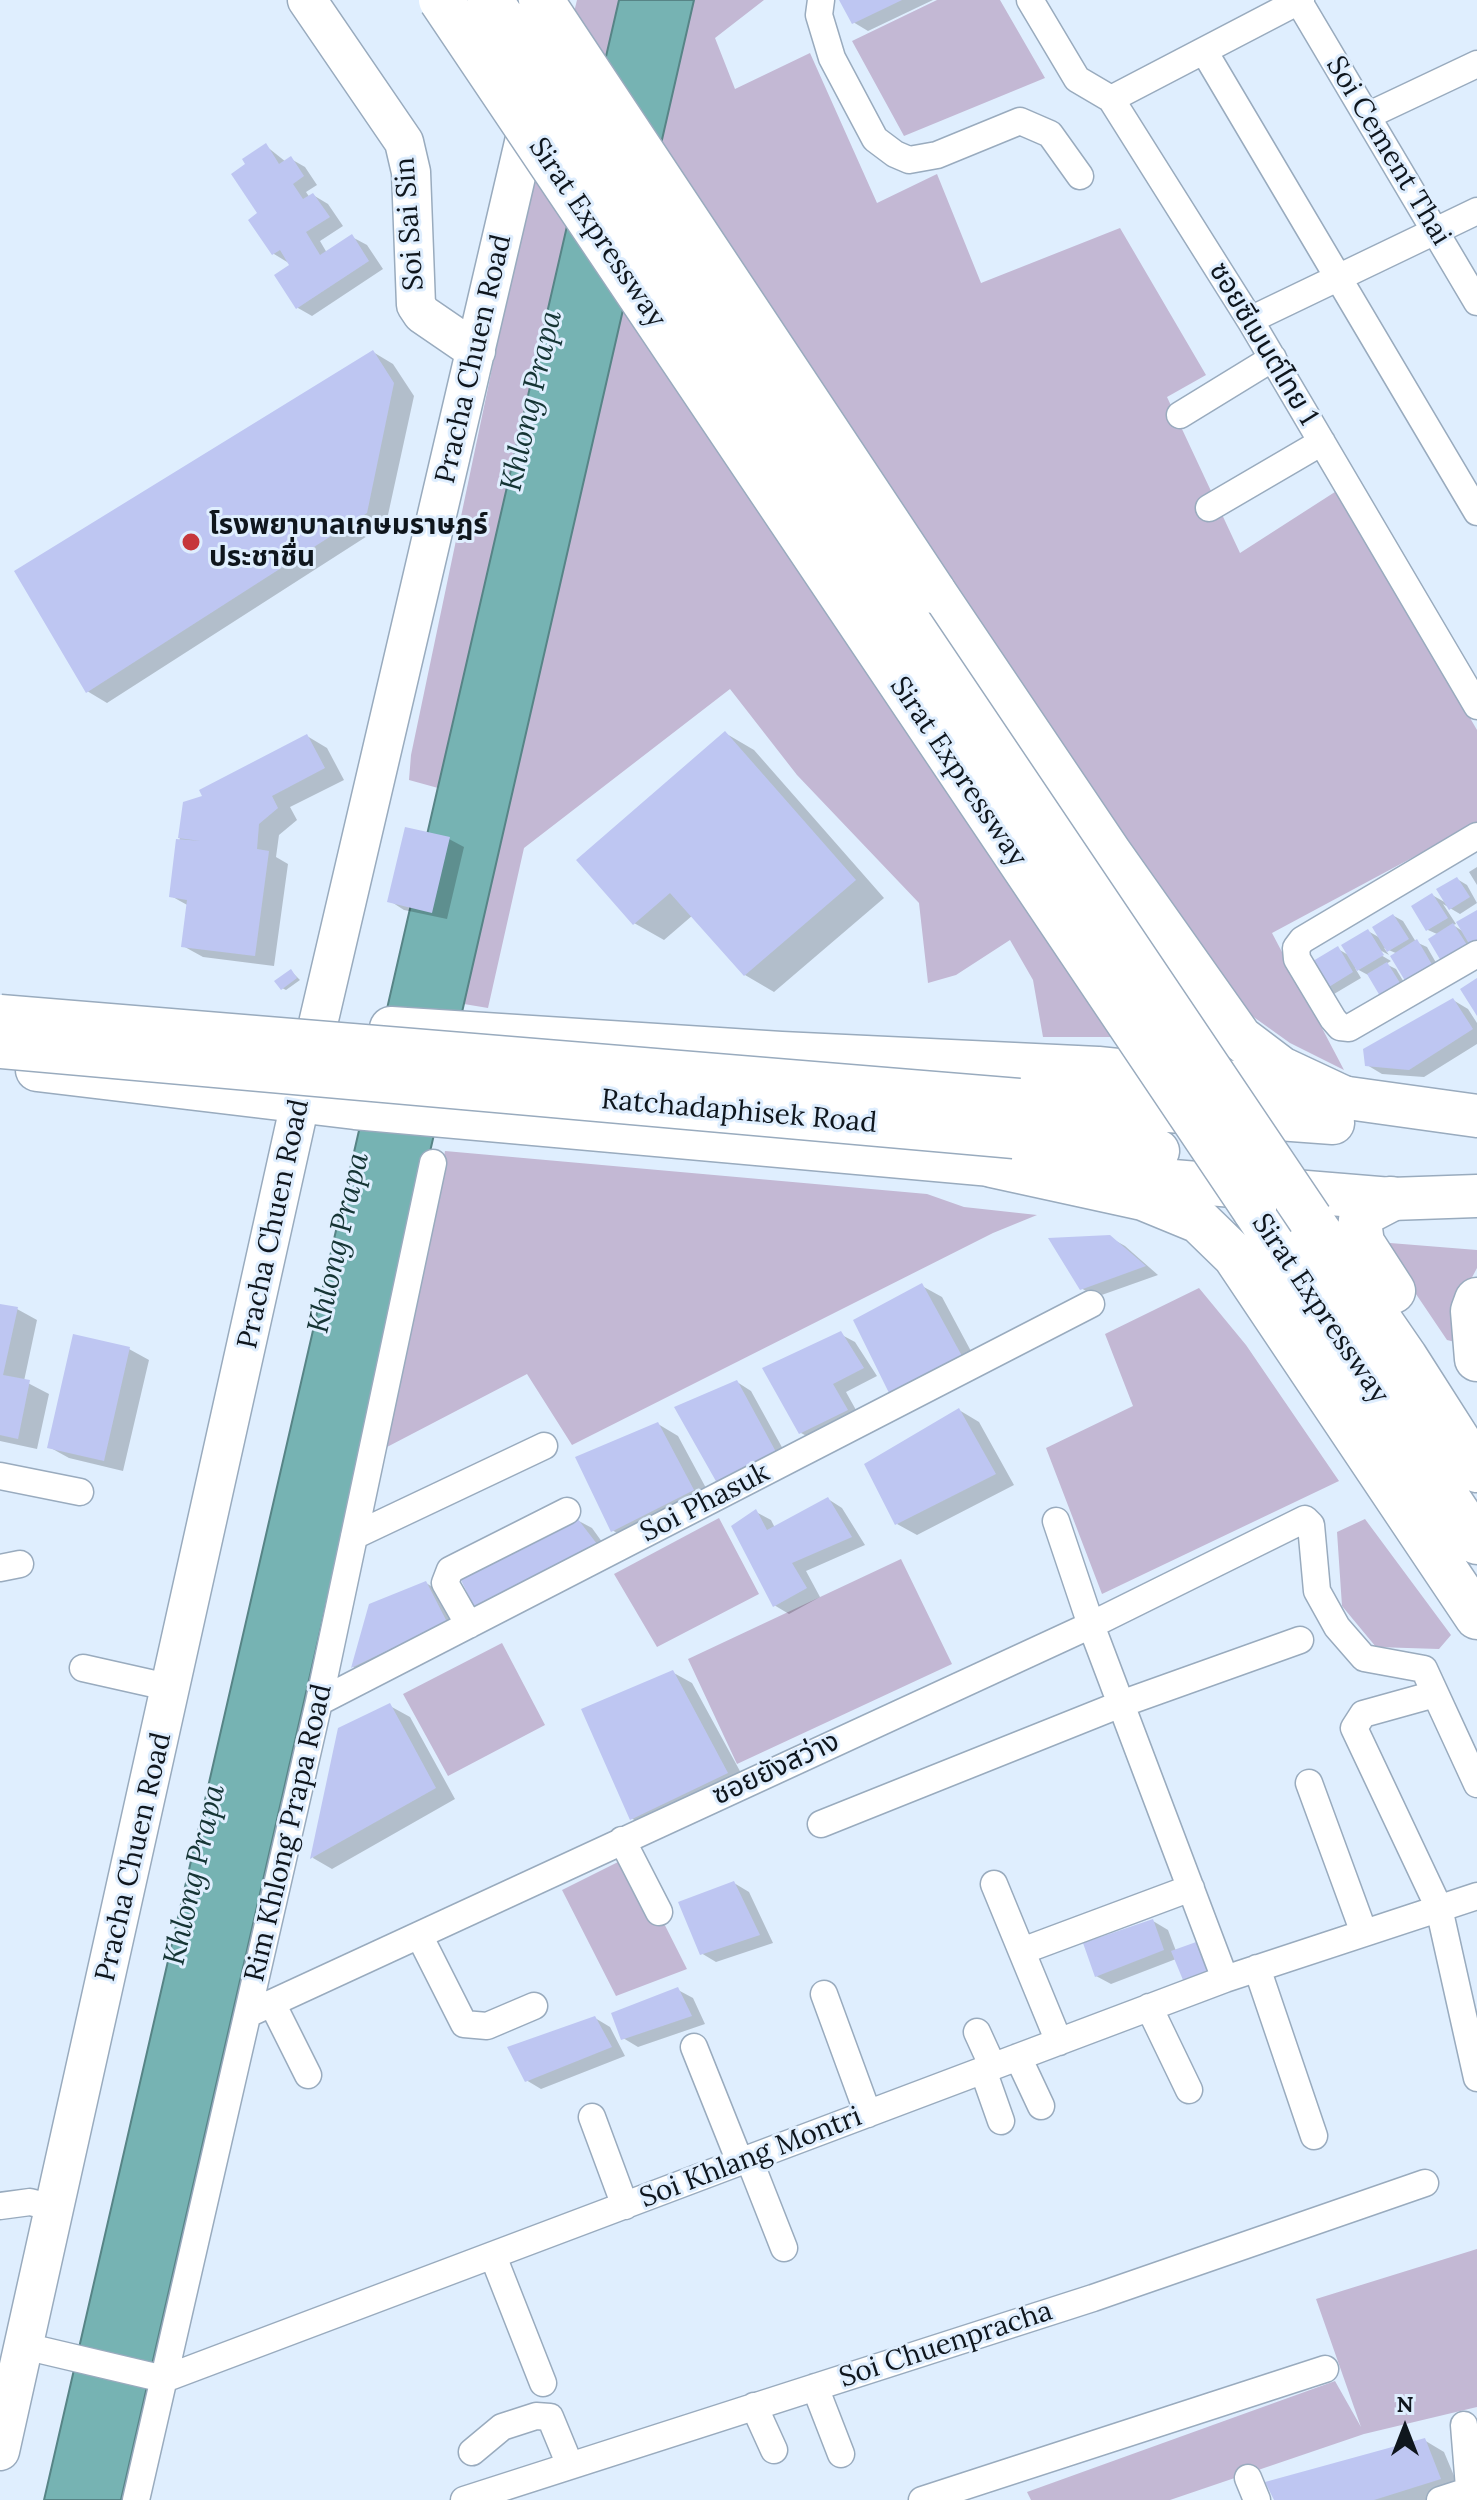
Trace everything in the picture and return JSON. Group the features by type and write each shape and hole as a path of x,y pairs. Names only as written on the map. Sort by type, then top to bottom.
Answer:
{"highway":[{"name":"Sirat Expressway","path":"441,0 1477,1542"},
{"name":"Sirat Expressway","path":"490,0 1381,1321 1477,1470"},
{"path":"541,0 1102,842 1240,1038 1281,1069 1343,1098"},
{"path":"1009,1134 1143,1198 1199,1221 1235,1256 1477,1617"},
{"path":"1391,1199 1368,1211 1361,1220 1362,1243 1477,1420"},
{"path":"1477,1300 1473,1311 1477,1359"}],"main road":[{"path":"434,0 537,83"},
{"name":"Pracha Chuen Road","path":"0,2451 40,2350 54,2208 301,1100 558,0"},
{"name":"Soi Sai Sin","path":"311,2 404,142 411,172 416,305 422,314 476,351"},
{"name":"Ratchadaphisek Road","path":"0,995 370,1027 602,1043 1098,1068 1233,1082 1477,1116"},
{"name":"Ratchadaphisek Road","path":"0,1016 1477,1188"},
{"path":"602,1043 573,1061 565,1075 564,1093 584,1115 607,1129"},
{"name":"Ratchadaphisek Road","path":"0,1047 1009,1134 1391,1199 1477,1196"},
{"name":"Ratchadaphisek Road","path":"0,1067 355,1108 607,1129 1009,1134 1264,1116 1477,1137"}],"street":[{"path":"821,0 819,15 832,58 875,139 895,154 909,160 937,155 1020,121 1050,134 1080,176"},
{"name":"ซอยซีเมนต์ไทย 1","path":"1030,0 1077,79 1092,91 1111,99 1273,358 1477,706"},
{"path":"1111,99 1299,0"},
{"name":"Soi Cement Thai","path":"1299,0 1477,302"},
{"path":"1204,51 1477,512"},
{"path":"1367,116 1477,64"},
{"path":"1250,320 1477,211"},
{"path":"1180,415 1273,358"},
{"path":"1209,508 1322,442"},
{"path":"1477,836 1302,940 1296,948 1297,959 1333,1019 1340,1027 1349,1028 1477,954"},
{"name":"Rim Khlong Prapa Road","path":"136,2500 158,2378 260,2008 319,1702 433,1163"},
{"name":"Soi Phasuk","path":"319,1702 1091,1304"},
{"path":"354,1536 544,1446"},
{"path":"0,1476 80,1492"},
{"path":"469,1625 445,1583 450,1570 567,1511"},
{"name":"ซอยยังสว่าง","path":"260,2008 1091,1625 1305,1519 1311,1525 1317,1591 1337,1627 1364,1658 1424,1669 1435,1694"},
{"path":"1056,1521 1091,1625 1225,1979"},
{"path":"821,1824 1121,1704 1300,1640"},
{"path":"83,1668 172,1688"},
{"path":"1477,1784 1435,1694 1363,1714 1354,1728 1439,1908 1477,2078"},
{"path":"1309,1783 1364,1933"},
{"path":"622,1840 659,1912"},
{"path":"994,1884 1059,2042"},
{"path":"1022,1951 1191,1888"},
{"name":"Soi Khlang Montri","path":"158,2378 493,2256 1225,1979 1477,1896"},
{"path":"419,1935 464,2024 487,2026 534,2006"},
{"path":"1257,1968 1314,2136"},
{"path":"824,1994 868,2114"},
{"path":"1149,2007 1189,2090"},
{"path":"260,2008 308,2075"},
{"path":"977,2032 1001,2121"},
{"path":"694,2047 784,2248"},
{"path":"1018,2057 1041,2106"},
{"path":"592,2117 625,2206"},
{"name":"Soi Chuenpracha","path":"478,2498 569,2463 1093,2298 1425,2183"},
{"path":"0,2206 30,2202 54,2208"},
{"path":"493,2256 543,2383"},
{"path":"40,2350 158,2378"},
{"path":"922,2500 1325,2369"},
{"path":"815,2387 841,2454"},
{"path":"754,2406 774,2450"},
{"path":"472,2452 502,2427 536,2416 550,2417 569,2463"},
{"path":"1440,2500 1472,2493 1464,2425"}],"shaded area":[{"path":"577,0 619,0 438,788 409,780 411,755 524,216"},
{"path":"694,0 764,0 715,38 735,89 810,53 877,203 937,174 981,283 1120,228 1206,375 1167,397 1240,553 1338,490 1477,730 1477,823 1272,933 1344,1070 1290,1043 1248,1013 1113,1037 1043,1037 1033,980 1010,940 956,975 928,983 919,903 797,775 730,689 524,848 488,1008 464,1004"},
{"path":"937,0 1000,0 1045,78 904,136 852,41"},
{"path":"445,1151 927,1194 964,1207 1037,1215 993,1233 572,1445 527,1374 387,1447"},
{"path":"1390,1243 1477,1250 1477,1268 1469,1283 1455,1342 1447,1340 1391,1257 1386,1248"},
{"path":"1199,1288 1246,1345 1339,1481 1102,1594 1046,1448 1133,1406 1105,1334"},
{"path":"719,1518 759,1594 657,1647 614,1574"},
{"path":"1365,1519 1451,1635 1439,1649 1376,1647 1342,1606 1337,1532"},
{"path":"901,1559 952,1664 737,1764 688,1659"},
{"path":"502,1643 545,1725 448,1776 403,1694"},
{"path":"630,1856 687,1969 616,1996 562,1890"},
{"path":"1477,2249 1477,2407 1364,2434 1170,2500 1031,2500 1027,2492 1335,2381 1361,2427 1316,2299"}],"water":[{"name":"Khlong Prapa","path":"619,0 694,0 121,2500 44,2500"}],"building":[{"path":"839,0 902,0 852,24"},
{"path":"266,143 279,164 291,156 304,176 293,184 303,199 313,193 330,217 306,232 320,255 352,234 369,261 296,309 274,275 289,265 280,250 272,255 248,220 257,213 231,174 245,164 242,159"},
{"name":"โรงพยาบาลเกษมราษฎร์ ประชาชื่น","path":"373,350 394,383 367,513 86,693 14,571"},
{"path":"725,731 856,880 744,976 670,893 633,925 576,860"},
{"path":"307,734 325,768 272,796 278,808 259,824 257,849 269,851 255,956 181,947 187,900 169,897 176,839 201,841 178,838 183,802 202,796 199,790"},
{"path":"405,827 450,837 432,913 387,902"},
{"path":"1457,877 1470,897 1449,910 1436,889"},
{"path":"1432,893 1448,918 1426,931 1411,906"},
{"path":"1477,910 1477,943 1471,947 1456,922"},
{"path":"1393,914 1409,939 1387,952 1372,927"},
{"path":"1453,923 1467,945 1441,961 1428,939"},
{"path":"1368,929 1384,955 1357,971 1341,945"},
{"path":"1417,939 1434,968 1407,984 1390,956"},
{"path":"1338,946 1353,972 1324,990 1308,964"},
{"path":"1387,962 1400,983 1380,996 1367,974"},
{"path":"291,969 297,978 281,990 274,981"},
{"path":"1477,978 1477,1016 1460,989"},
{"path":"1453,998 1473,1029 1409,1070 1365,1066 1363,1049"},
{"path":"1110,1235 1146,1266 1080,1290 1048,1238"},
{"path":"922,1283 962,1356 890,1395 853,1320"},
{"path":"0,1304 18,1307 3,1375 30,1380 18,1439 0,1435"},
{"path":"841,1331 864,1368 833,1384 848,1410 799,1434 762,1368"},
{"path":"73,1334 130,1347 104,1461 47,1448"},
{"path":"737,1380 776,1452 717,1483 674,1407"},
{"path":"959,1408 996,1474 895,1525 864,1464"},
{"path":"658,1422 694,1490 611,1532 575,1457"},
{"path":"828,1497 852,1537 792,1563 807,1588 773,1607 731,1526 756,1509 767,1530"},
{"path":"577,1518 597,1544 474,1607 459,1576"},
{"path":"426,1581 447,1622 351,1668 369,1604"},
{"path":"673,1670 728,1773 630,1820 581,1709"},
{"path":"390,1703 436,1788 310,1859 338,1728"},
{"path":"734,1881 760,1935 700,1955 678,1902"},
{"path":"1153,1919 1164,1950 1095,1977 1083,1943"},
{"path":"1199,1941 1212,1969 1183,1980 1171,1951"},
{"path":"678,1987 692,2016 621,2040 611,2013"},
{"path":"595,2016 612,2047 525,2082 507,2047"},
{"path":"1425,2438 1441,2479 1374,2500 1274,2500 1265,2482"}],"place":[{"name":"โรงพยาบาลเกษมราษฎร์ ประชาชื่น","path":"191,542"}]}
